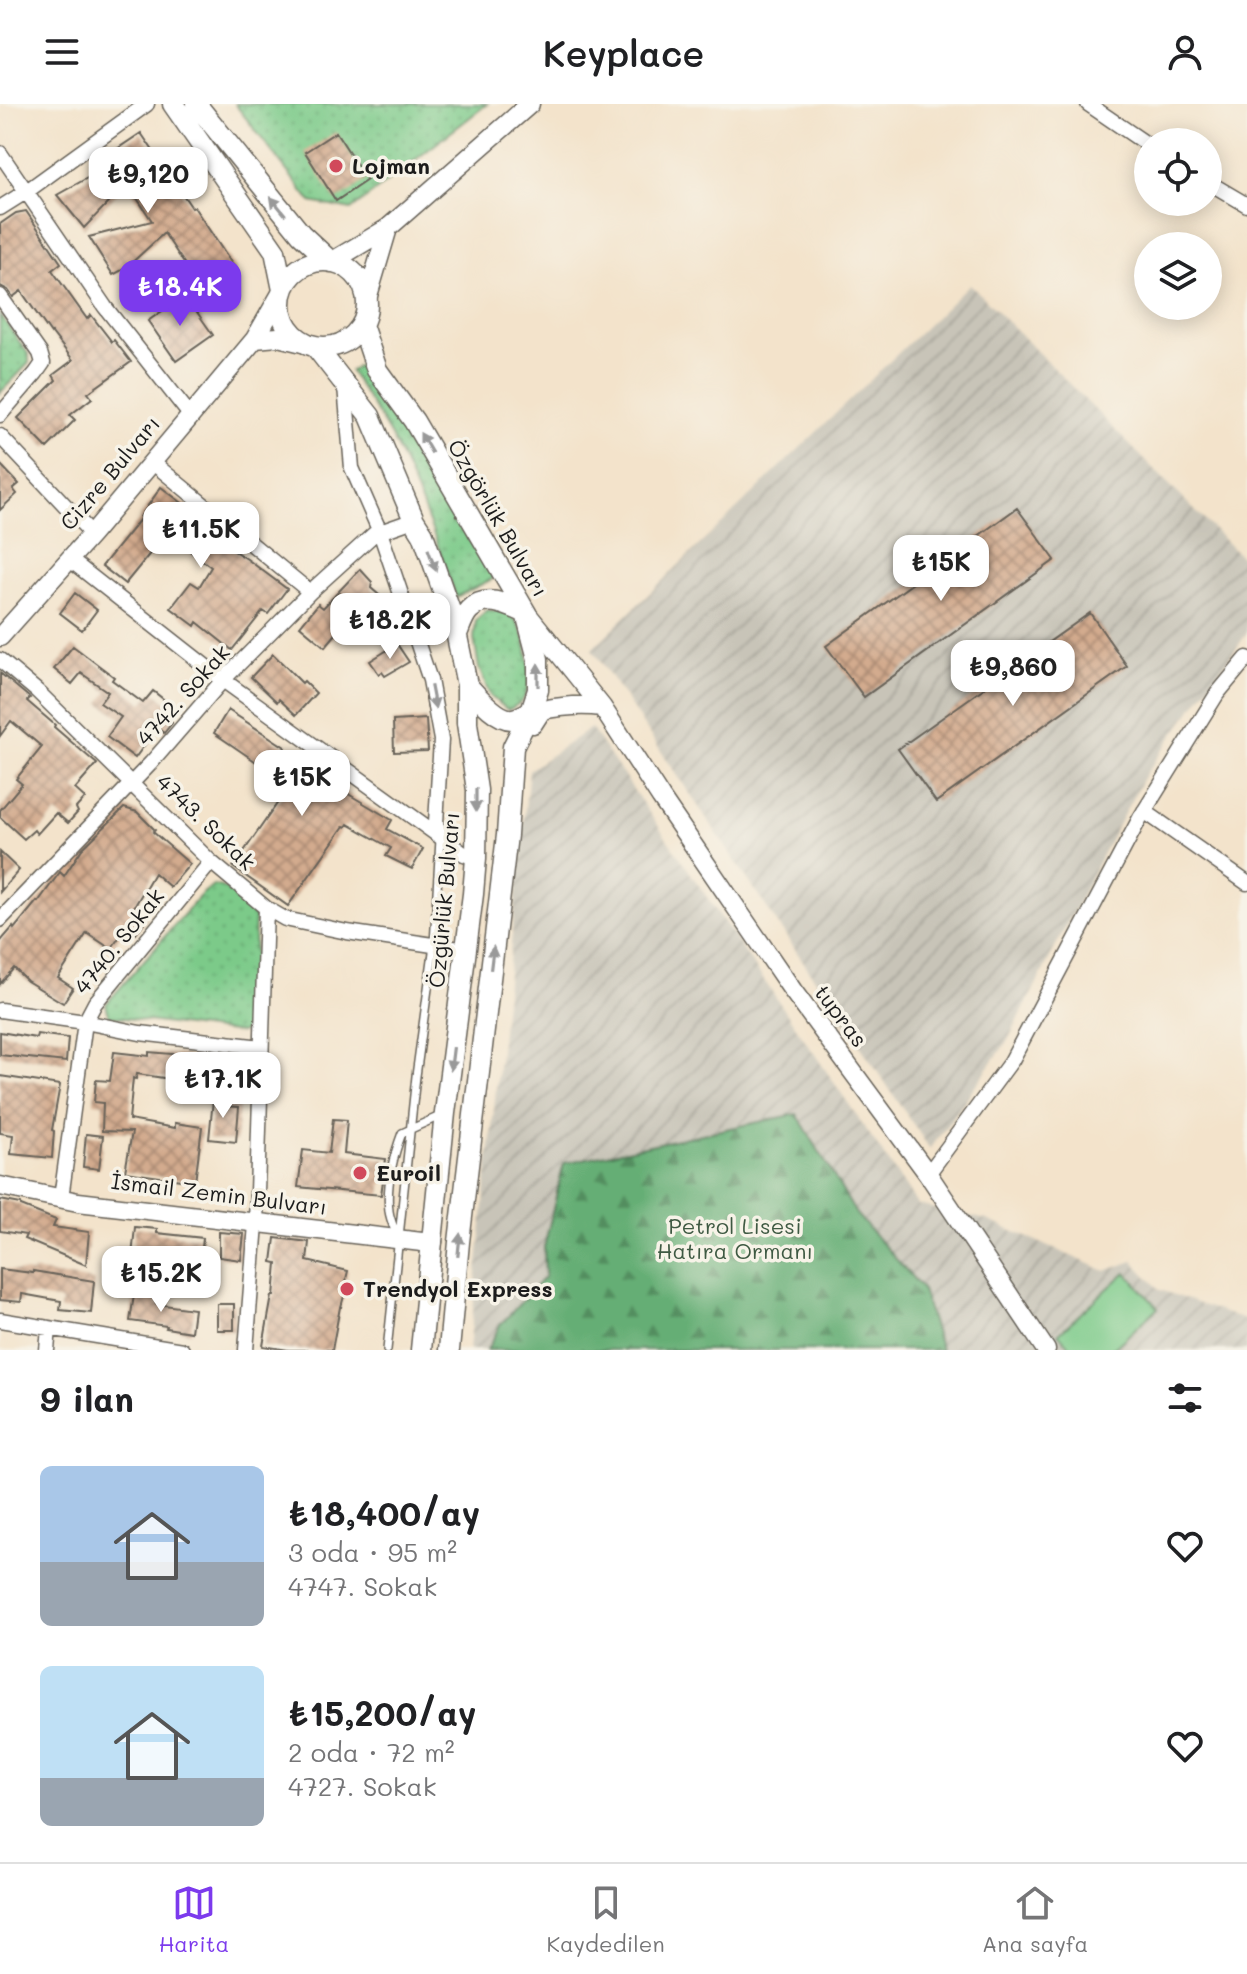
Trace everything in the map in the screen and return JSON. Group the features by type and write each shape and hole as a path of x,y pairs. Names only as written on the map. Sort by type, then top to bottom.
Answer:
{"main road":[{"path":"173,104 275,251 283,290 283,318 290,331 301,341 315,346 337,345 355,334 362,325 367,299 363,286 344,266 319,261 308,264 297,270 283,290"},
{"path":"196,104 301,234 331,262"},
{"name":"Özgörlük Bulvarı","path":"362,325 377,370 414,421 526,613 538,659 536,710 513,747 507,835 449,1350"},
{"name":"Özgürlük Bulvarı","path":"315,346 370,416 414,520 423,534 457,634 467,685 467,723 477,790 476,858 445,1113 421,1350"},
{"path":"457,634 469,611 482,603 505,603 526,613"},
{"path":"467,685 503,718 514,719 536,710"}],"street":[{"path":"0,208 147,104"},
{"path":"331,262 388,228 530,104"},
{"path":"1088,104 1134,135"},
{"path":"0,153 105,307 190,415"},
{"path":"1222,190 1247,205"},
{"path":"367,299 388,228"},
{"name":"Cizre Bulvarı","path":"0,637 92,534 255,339 283,290"},
{"path":"0,296 40,353 43,363 0,415"},
{"path":"255,339 278,337 315,346"},
{"path":"344,381 352,468 380,532 430,680 441,740 436,823 440,836"},
{"path":"0,436 92,534"},
{"path":"152,462 310,592"},
{"name":"4742. Sokak","path":"0,920 132,783 223,680 310,592 374,534 414,520"},
{"path":"69,559 223,680 464,854 476,858"},
{"name":"tupras","path":"526,613 602,707 793,991 928,1174 1046,1350"},
{"path":"928,1174 1012,1060 1144,811 1217,694 1247,658"},
{"name":"4743. Sokak","path":"0,660 37,691 211,862 266,908 285,919 466,950"},
{"path":"536,710 563,706 602,707"},
{"path":"1144,811 1247,883"},
{"name":"4740. Sokak","path":"61,1198 85,1022 95,1003 211,862"},
{"path":"246,1350 256,1224 266,908"},
{"path":"0,1010 140,1033 261,1047"},
{"name":"İsmail Zemin Bulvarı","path":"0,1186 61,1198 256,1224 433,1242"},
{"path":"0,1320 182,1350"},
{"path":"47,1350 49,1329"}],"lane":[{"path":"387,1350 410,1130 434,945 440,836"},
{"path":"398,1239 389,1213 393,1157 402,1133 445,1113"}],"shaded area":[{"path":"970,284 1247,563 1247,633 1144,776 1008,1040 930,1149 592,649"},
{"path":"591,728 918,1205 987,1220 1106,1271 1133,1261 1160,1290 1247,1321 1247,1350 469,1350 529,770"}],"green space":[{"path":"235,104 487,104 351,210 311,202"},
{"path":"0,315 29,355 29,363 0,393"},
{"path":"364,362 424,474 494,578 456,597 402,459 350,371"},
{"path":"487,610 508,612 521,629 527,649 527,690 521,702 508,710 490,696 479,668 474,639 476,620"},
{"path":"213,885 230,891 255,909 253,1017 249,1030 240,1033 109,1016 106,1004"},
{"name":"Petrol Lisesi Hatıra Ormanı","path":"797,1114 856,1214 921,1287 941,1350 487,1350 500,1325 545,1276 544,1247 564,1163"},
{"path":"1126,1272 1158,1308 1112,1350 1073,1350 1058,1334"}],"building":[{"name":"Lojman","path":"336,132 367,180 336,201 305,152"},
{"path":"141,133 236,270 203,292 164,233 126,268 113,275 89,237 152,221 127,183 84,228 57,195 114,163 108,155"},
{"path":"26,211 61,263 52,270 87,319 91,315 131,362 88,393 92,398 70,415 75,420 47,448 18,418 56,380 53,375 73,360 21,291 13,297 0,286 0,224 16,213"},
{"path":"185,295 213,335 176,361 148,321"},
{"path":"0,464 19,484 13,489 17,494 0,510"},
{"path":"161,487 223,534 218,541 287,589 268,614 263,611 232,650 197,622 195,626 171,608 191,582 199,587 211,567 177,541 175,543 165,535 125,584 102,566 141,518"},
{"path":"1017,508 1055,560 864,697 826,646"},
{"path":"360,569 372,582 371,588 386,601 386,606 376,620 373,618 366,627 352,615 325,647 300,626 318,604 323,608"},
{"path":"75,593 97,610 82,630 60,613"},
{"path":"1090,613 1127,666 936,802 898,749"},
{"path":"397,644 409,662 385,676 382,672 379,674 370,661"},
{"path":"73,646 143,703 153,691 177,710 164,733 157,728 135,758 107,737 121,717 100,703 108,692 81,673 72,684 54,669"},
{"path":"273,654 316,693 296,715 251,677"},
{"path":"0,673 30,698 27,701 54,727 97,764 75,789 85,798 68,823 56,813 37,834 34,830 24,839 0,817 0,810 22,784 16,779 42,747 11,721 0,736"},
{"path":"228,710 285,747 281,754 392,820 387,829 423,849 412,869 386,856 391,848 348,824 288,906 233,867 290,785 214,733"},
{"path":"426,719 428,751 394,752 393,721"},
{"path":"124,808 137,812 155,830 153,832 190,864 170,887 154,873 133,909 147,918 136,934 126,928 111,949 87,933 58,978 73,988 63,1003 27,981 14,968 0,984 0,942 38,902 60,872 64,876 82,849"},
{"path":"0,852 19,870 0,892"},
{"path":"0,1032 36,1038 37,1034 68,1038 66,1062 0,1055"},
{"path":"114,1052 207,1057 203,1084 137,1074 136,1079 133,1078 129,1120 175,1128 175,1123 202,1127 195,1182 125,1172 132,1132 102,1131 103,1103 94,1102 96,1080 110,1081"},
{"path":"0,1076 60,1085 52,1130 52,1158 11,1154 13,1135 0,1133"},
{"path":"215,1080 222,1106 239,1107 236,1142 209,1139"},
{"path":"333,1119 347,1120 344,1154 386,1159 381,1195 298,1187 303,1150 329,1153"},
{"path":"86,1134 103,1136 99,1169 83,1167"},
{"path":"0,1200 21,1204 56,1220 53,1227 89,1232 86,1265 24,1239 26,1235 0,1231"},
{"path":"135,1227 157,1229 157,1233 203,1238 196,1272 131,1266"},
{"path":"219,1232 244,1234 241,1260 219,1257"},
{"path":"275,1238 309,1242 307,1261 348,1271 346,1279 353,1289 344,1296 340,1307 332,1350 288,1350 263,1346 274,1296 277,1263 272,1262"},
{"path":"0,1269 94,1281 91,1313 60,1310 61,1301 22,1294 21,1302 0,1300"},
{"path":"134,1295 157,1298 156,1304 194,1309 191,1332 130,1321"},
{"path":"217,1304 234,1304 234,1330 217,1330"}],"place":[{"name":"Lojman","path":"336,166"},
{"name":"Euroil","path":"360,1173"},
{"name":"Trendyol Express","path":"347,1289"}]}
